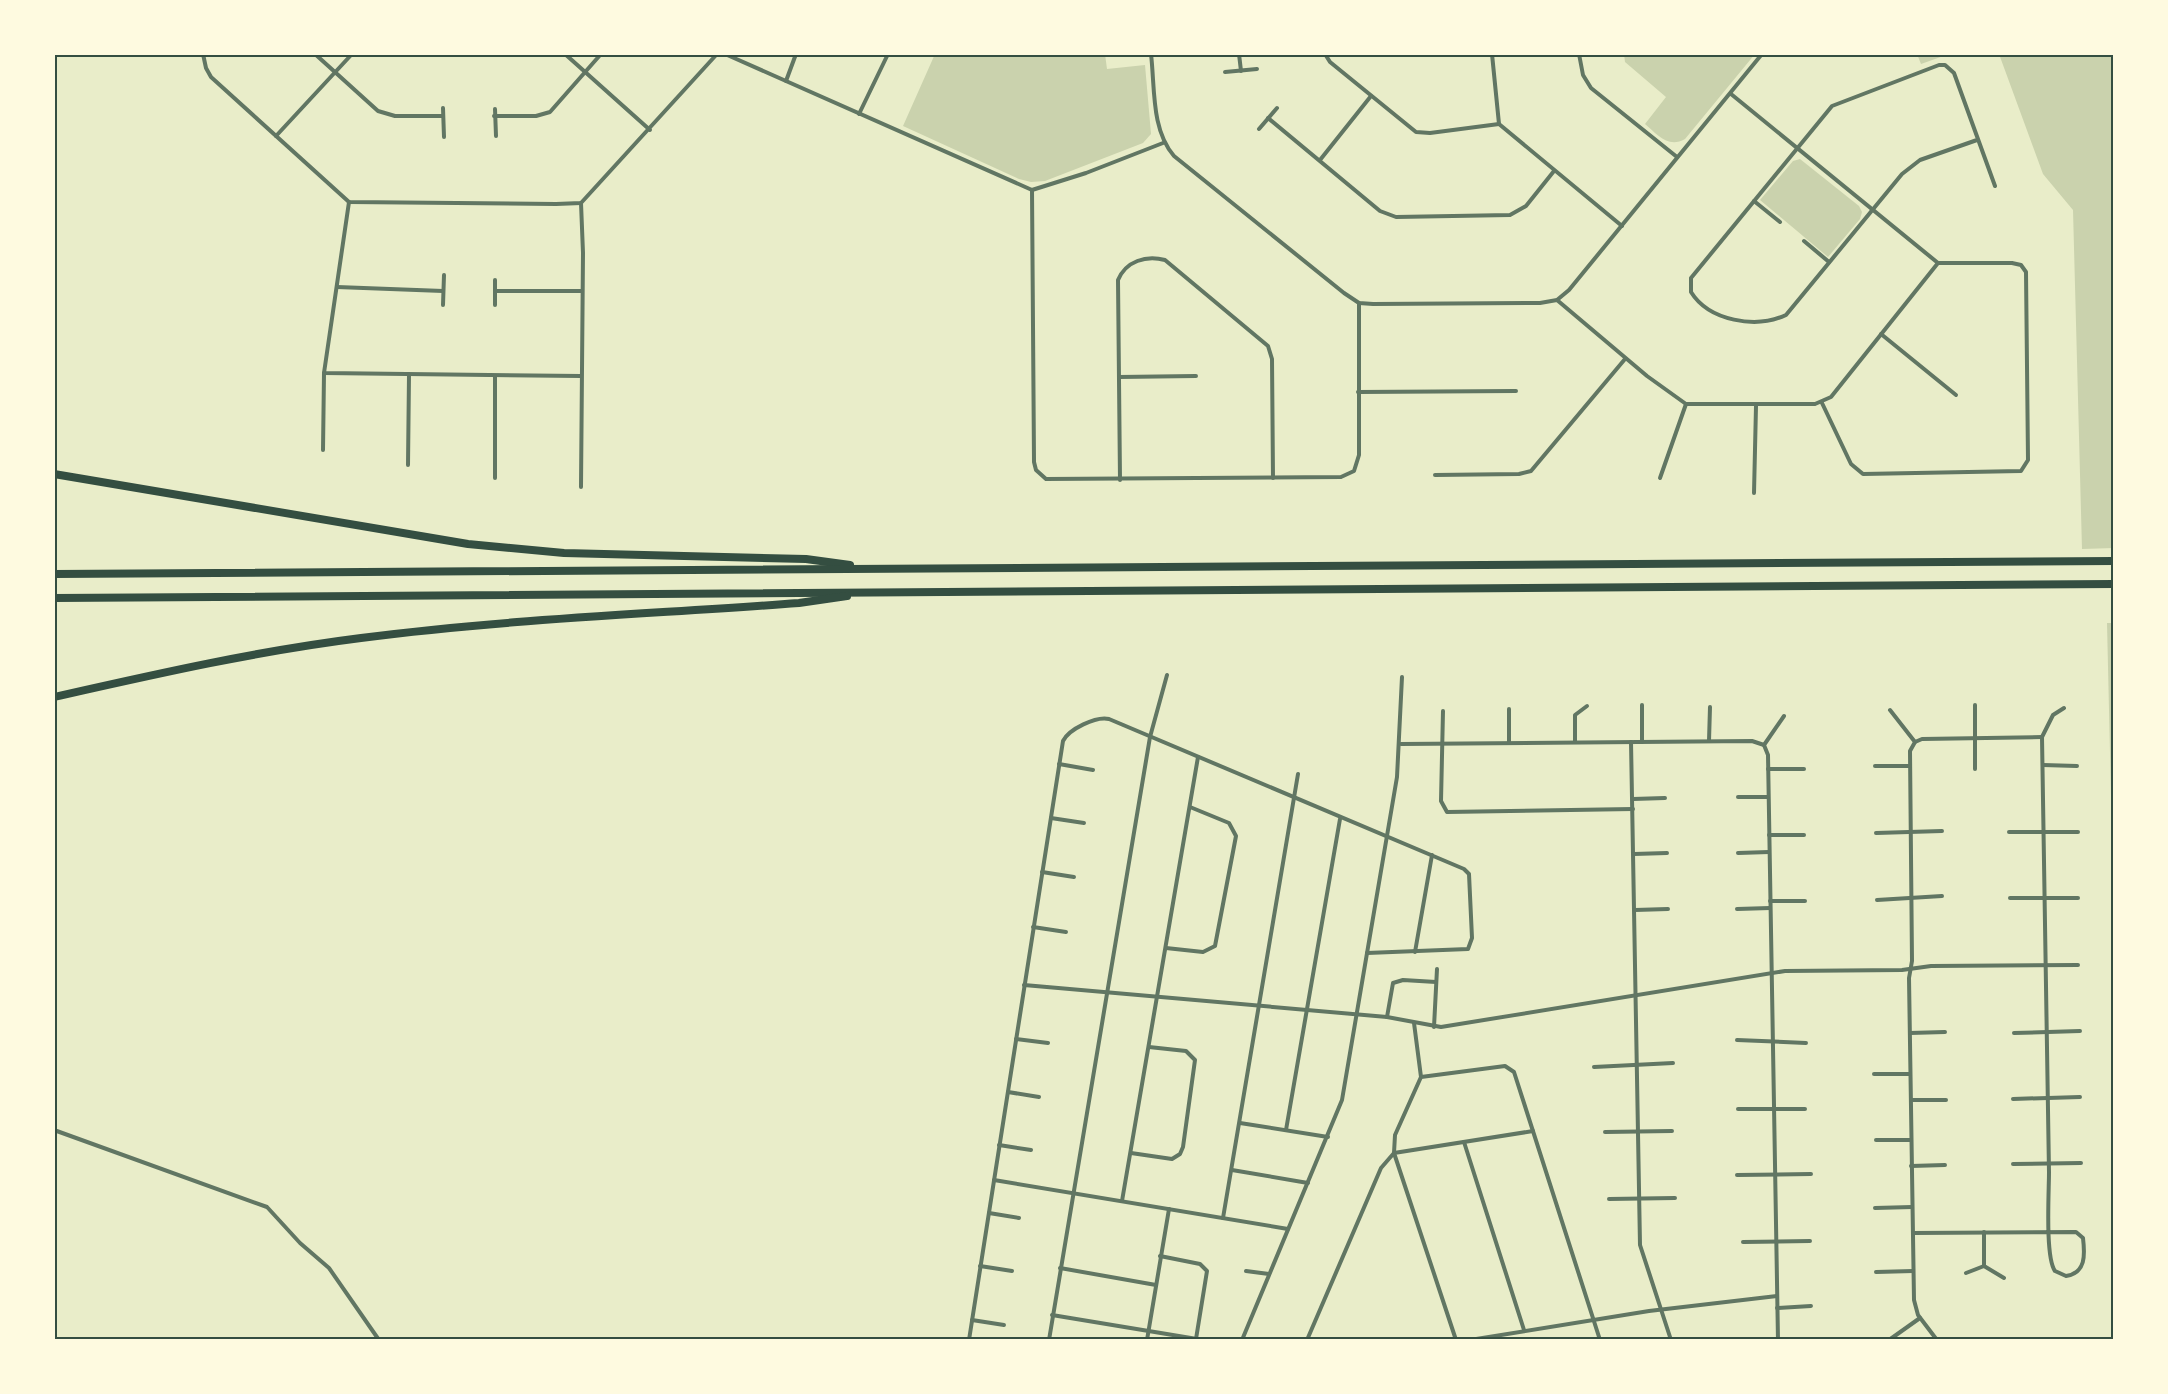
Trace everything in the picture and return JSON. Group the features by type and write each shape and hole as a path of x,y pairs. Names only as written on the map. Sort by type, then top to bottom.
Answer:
{"highway":[{"path":"54,474 468,544 564,554 806,559 866,569"},
{"path":"54,574 2114,561"},
{"path":"54,598 2114,584"},
{"path":"54,697 216,661 362,637 485,624 799,603 863,592"}],"street":[{"path":"203,54 206,68 212,77 349,202 581,203"},
{"path":"315,54 364,99 385,114 443,116"},
{"path":"276,136 352,54"},
{"path":"565,54 650,130"},
{"path":"494,116 536,116 549,112 602,54"},
{"path":"580,487 581,203 717,54"},
{"path":"725,54 1032,190 1086,173 1163,143"},
{"path":"786,81 796,54"},
{"path":"859,114 888,54"},
{"path":"1151,54 1158,123 1163,143 1174,156 1359,303 1532,303 1557,300 1569,290 1762,54"},
{"path":"1239,54 1241,70"},
{"path":"1325,54 1330,62 1371,96 1411,128 1421,133 1499,124"},
{"path":"1492,54 1499,124 1622,226"},
{"path":"1579,54 1583,75 1591,88 1677,158"},
{"path":"1977,140 1912,165 1790,311 1773,320 1728,319 1694,296 1690,287 1690,278 1832,105 1840,100 1939,65 1950,67 1954,73 1995,186"},
{"path":"1225,72 1257,69"},
{"path":"1731,94 1938,263 2012,263 2024,268 2027,278 2028,449 2025,468 2017,473 1863,474 1851,464 1822,403"},
{"path":"1320,160 1371,96"},
{"path":"443,108 444,137"},
{"path":"1259,129 1277,108"},
{"path":"495,109 496,136"},
{"path":"1268,118 1380,211 1396,217 1510,215 1526,206 1554,171"},
{"path":"1032,190 1036,470 1047,479 1341,477 1354,471 1359,455 1359,303"},
{"path":"1754,201 1780,222"},
{"path":"323,450 325,354 349,202"},
{"path":"1804,241 1829,262"},
{"path":"1120,480 1118,280 1125,267 1147,258 1165,260 1268,346 1272,359 1274,478"},
{"path":"1557,300 1625,359 1670,395 1686,404 1822,403 1831,397 1938,263"},
{"path":"443,305 444,275"},
{"path":"495,280 495,305"},
{"path":"337,287 443,291"},
{"path":"495,291 581,291"},
{"path":"1881,334 1956,395"},
{"path":"1435,475 1519,474 1531,471 1625,359"},
{"path":"324,374 581,376"},
{"path":"408,465 409,375"},
{"path":"495,376 495,478"},
{"path":"1119,377 1196,376"},
{"path":"1358,392 1516,391"},
{"path":"1660,478 1686,404"},
{"path":"1754,493 1756,405"},
{"path":"1049,1340 1150,737 1167,675"},
{"path":"1242,1340 1342,1100 1401,744 1402,677"},
{"path":"1642,705 1642,742"},
{"path":"1975,705 1975,769"},
{"path":"1575,742 1575,715 1587,706"},
{"path":"1709,741 1710,707"},
{"path":"1912,1233 2050,1231 2076,1232 2082,1236 2084,1262 2074,1274 2061,1275 2052,1268 2050,1231 2042,737 2053,714 2064,708"},
{"path":"1509,709 1509,743"},
{"path":"1890,710 1915,742"},
{"path":"1443,711 1441,801 1445,810 1454,813 1633,809"},
{"path":"1764,745 1784,716"},
{"path":"969,1340 1065,736 1097,719 1109,719 1340,819 1432,855 1464,869 1469,874 1472,941 1470,946 1462,951 1367,952"},
{"path":"1937,1340 1920,1318 1914,1300 1910,1074 1911,747 1922,738 2042,737"},
{"path":"1401,744 1756,741 1764,745 1767,752 1768,769 1778,1340"},
{"path":"1632,742 1641,1250 1671,1340"},
{"path":"1122,1201 1198,758"},
{"path":"1059,764 1093,770"},
{"path":"2043,765 2077,766"},
{"path":"1875,766 1910,766"},
{"path":"1768,769 1804,769"},
{"path":"1223,1218 1298,774"},
{"path":"1738,797 1768,797"},
{"path":"1633,799 1665,798"},
{"path":"1166,948 1203,952 1215,946 1236,836 1229,823 1190,807"},
{"path":"1051,818 1084,823"},
{"path":"1286,1130 1340,819"},
{"path":"1876,833 1942,831"},
{"path":"2009,832 2078,832"},
{"path":"1769,835 1804,835"},
{"path":"1738,853 1769,852"},
{"path":"1634,854 1667,853"},
{"path":"1415,952 1432,855"},
{"path":"1042,872 1074,877"},
{"path":"1877,900 1942,896"},
{"path":"2010,898 2078,898"},
{"path":"1770,901 1805,901"},
{"path":"1737,909 1770,908"},
{"path":"1635,910 1668,909"},
{"path":"1033,927 1066,932"},
{"path":"1024,985 1387,1017 1434,1027 1453,1026 1771,973 2078,965"},
{"path":"1434,1027 1437,969"},
{"path":"1387,1017 1393,983 1403,980 1436,982"},
{"path":"1414,1023 1421,1077 1395,1135 1394,1153 1456,1340"},
{"path":"2014,1033 2080,1031"},
{"path":"1910,1033 1945,1032"},
{"path":"1016,1039 1048,1043"},
{"path":"1737,1041 1806,1043"},
{"path":"1131,1153 1172,1159 1180,1154 1183,1147 1195,1060 1186,1052 1149,1047"},
{"path":"1594,1067 1673,1063"},
{"path":"1421,1077 1508,1066 1514,1072 1599,1340"},
{"path":"1874,1074 1910,1074"},
{"path":"1008,1092 1039,1097"},
{"path":"2013,1099 2080,1097"},
{"path":"1911,1100 1946,1100"},
{"path":"1738,1109 1805,1109"},
{"path":"1240,1123 1328,1137"},
{"path":"54,1130 267,1207 300,1243 329,1268 379,1340"},
{"path":"1308,1340 1377,1177 1394,1153 1533,1131"},
{"path":"1605,1132 1672,1131"},
{"path":"1876,1140 1911,1140"},
{"path":"1464,1142 1524,1330"},
{"path":"999,1145 1031,1150"},
{"path":"2013,1164 2081,1163"},
{"path":"1911,1166 1946,1166"},
{"path":"1232,1170 1308,1183"},
{"path":"1737,1175 1811,1174"},
{"path":"994,1180 1288,1229"},
{"path":"1610,1199 1674,1198"},
{"path":"1875,1208 1912,1207"},
{"path":"1147,1340 1169,1209"},
{"path":"989,1213 1019,1218"},
{"path":"1984,1232 1984,1266"},
{"path":"1743,1242 1810,1241"},
{"path":"1160,1256 1200,1264 1206,1271 1196,1339"},
{"path":"980,1266 1012,1271"},
{"path":"1966,1273 1984,1266"},
{"path":"1984,1266 2004,1278"},
{"path":"1060,1268 1156,1285"},
{"path":"1246,1271 1269,1274"},
{"path":"1876,1272 1913,1271"},
{"path":"1470,1340 1662,1310 1777,1296"},
{"path":"1777,1308 1811,1306"},
{"path":"1052,1315 1203,1340"},
{"path":"1889,1340 1920,1318"},
{"path":"972,1320 1004,1325"}],"green space":[{"path":"935,54 1105,54 1107,69 1145,65 1151,134 1143,143 1045,181 1031,182 1019,179 903,126"},
{"path":"1624,54 1755,54 1685,139 1673,142 1658,136 1645,124 1666,97 1625,62"},
{"path":"1917,54 1949,54 1921,64"},
{"path":"1999,54 2114,54 2114,548 2082,549 2073,210 2043,174"},
{"path":"1800,159 1859,206 1862,212 1860,219 1828,257 1760,200 1793,161"},
{"path":"2107,623 2114,623 2114,926"}]}
